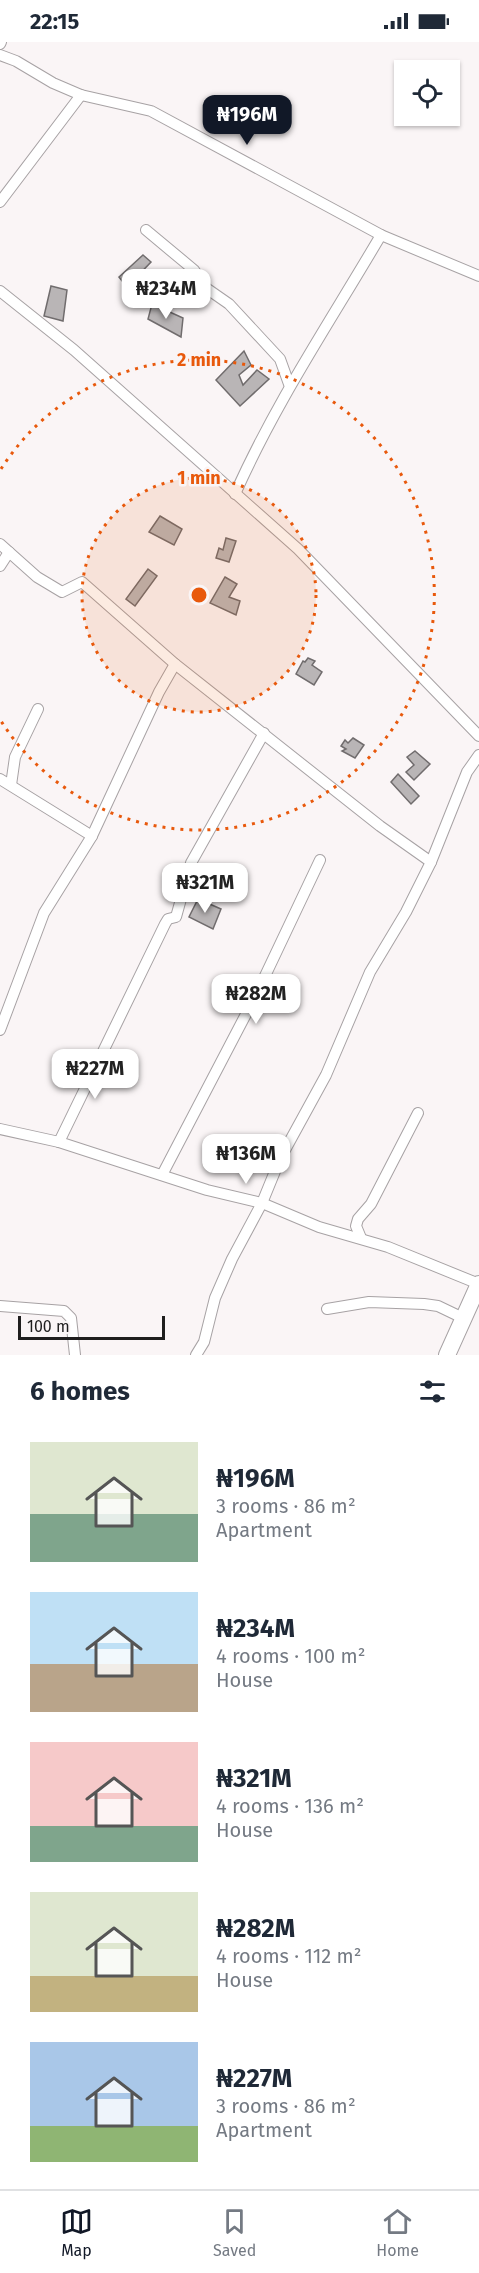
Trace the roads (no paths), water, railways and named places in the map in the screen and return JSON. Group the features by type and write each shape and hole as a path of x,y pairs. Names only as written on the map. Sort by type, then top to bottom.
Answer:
{"main road":[{"path":"447,1355 479,1284"}],"street":[{"path":"0,55 30,68 52,83 81,95 151,111 381,235 479,276"},
{"path":"0,202 81,95"},
{"path":"146,230 194,270 206,288 236,312 280,359 290,384"},
{"path":"235,494 263,432 290,384 381,235"},
{"path":"0,291 75,350 321,571 346,602 479,736"},
{"path":"0,544 37,577 62,592 82,582 175,664 380,826 431,862"},
{"path":"0,566 9,552"},
{"path":"0,1030 44,913 92,836 159,692 175,664"},
{"path":"11,785 15,757 38,709"},
{"path":"59,1142 165,924 176,917 191,863 264,733"},
{"path":"196,1355 204,1342 215,1298 231,1259 262,1203 280,1159 331,1065 370,972 431,862 467,772 479,755"},
{"path":"0,779 92,836"},
{"path":"162,1175 255,995 320,860"},
{"path":"361,1238 356,1226 358,1219 371,1204 418,1113"},
{"path":"0,1129 59,1142 162,1175 262,1203 319,1227 361,1238 479,1284"},
{"path":"327,1309 369,1302 424,1304 438,1306 463,1318"},
{"path":"0,1306 64,1311 71,1318 75,1355"}]}
